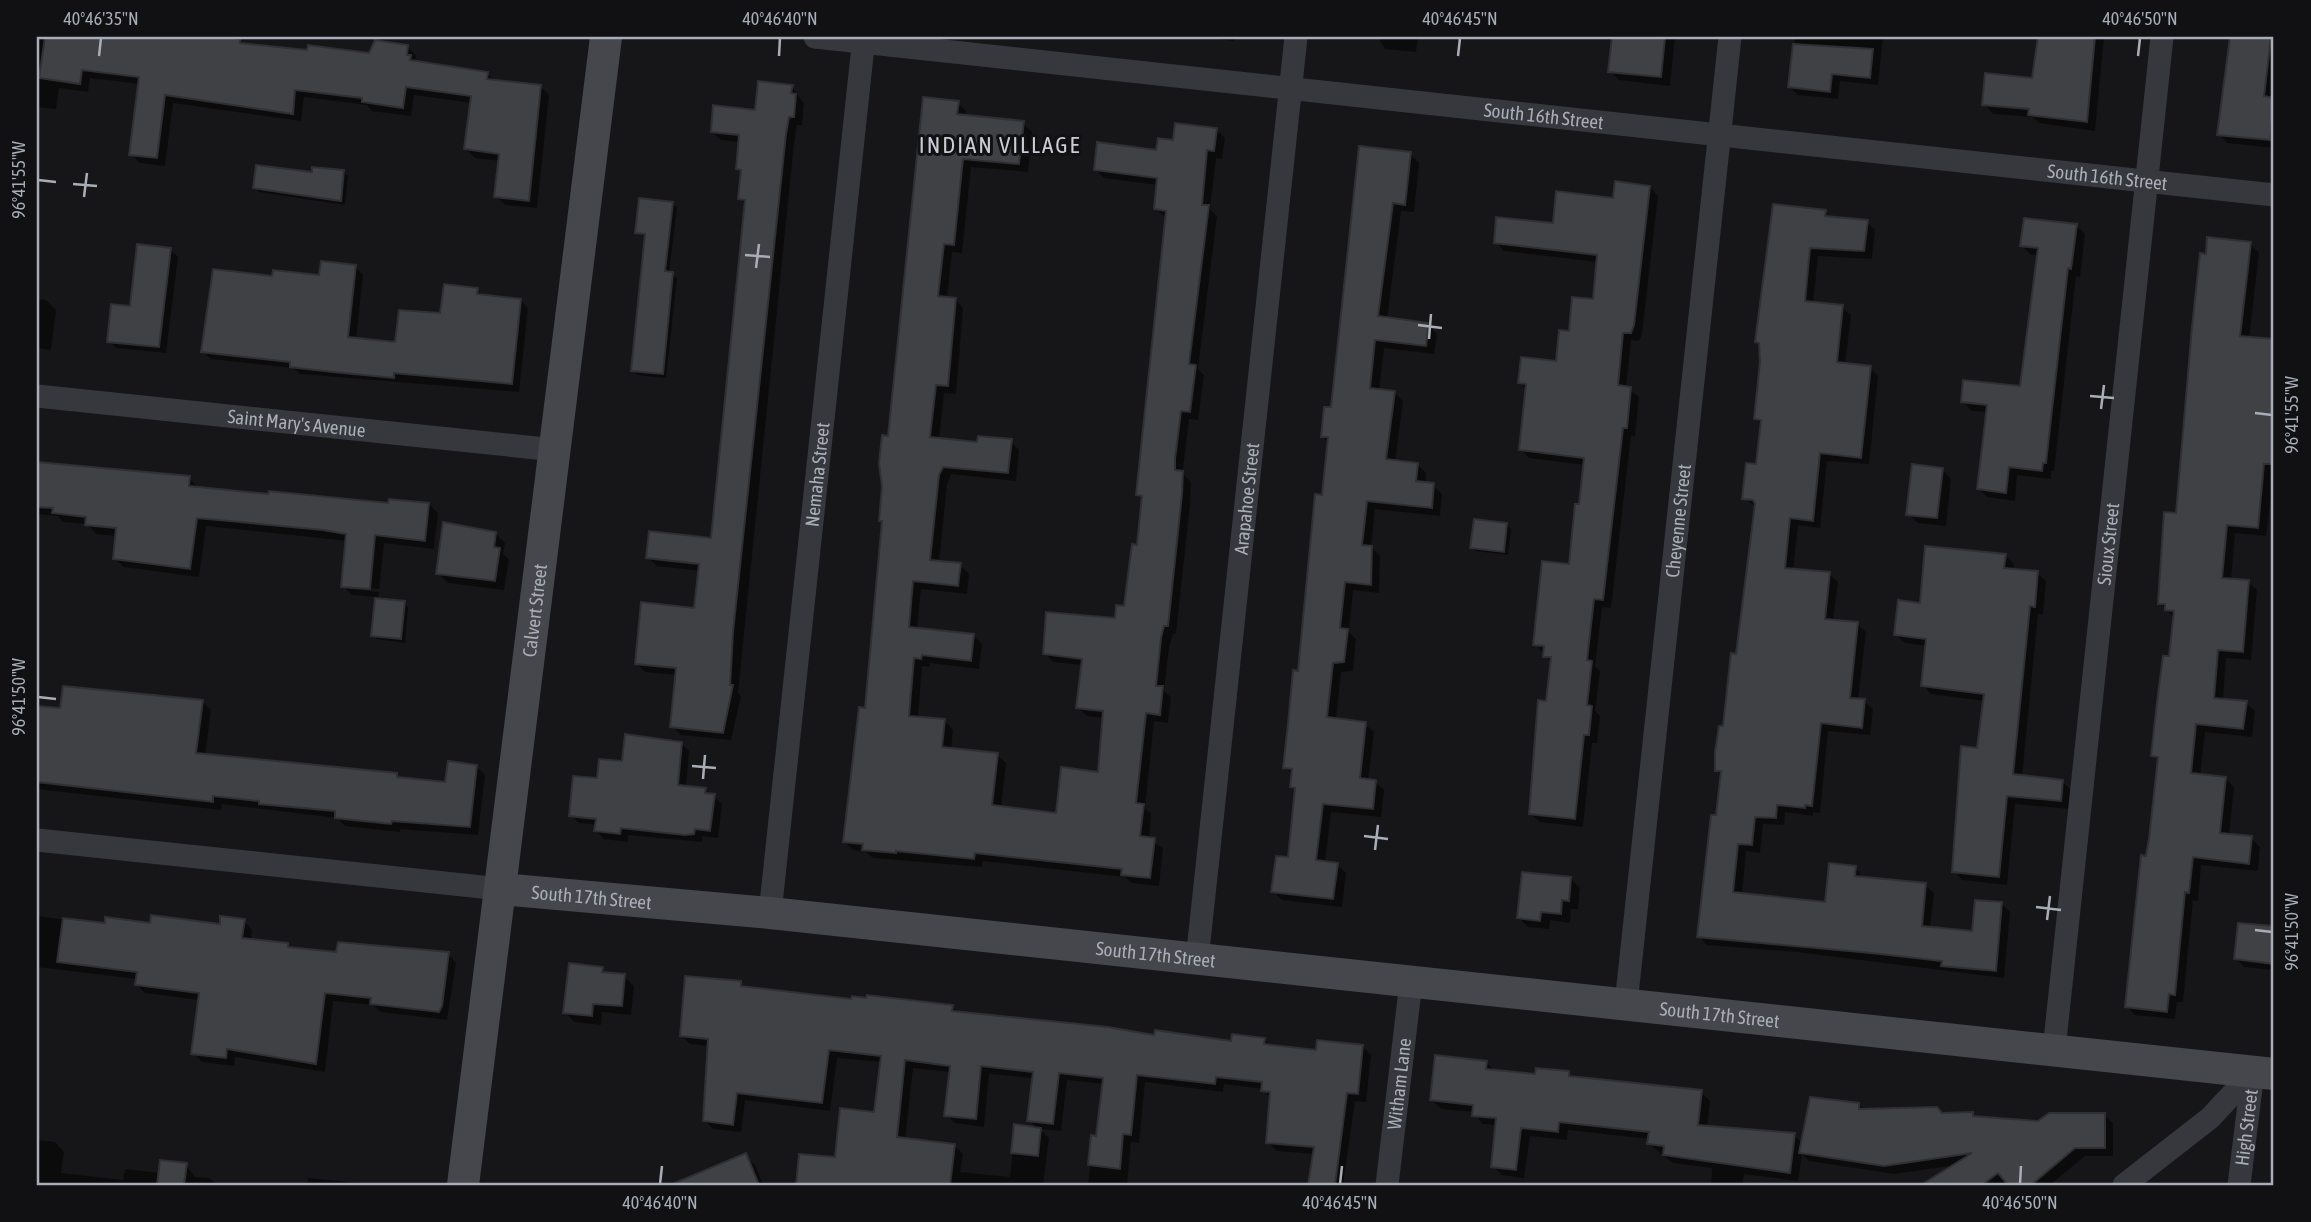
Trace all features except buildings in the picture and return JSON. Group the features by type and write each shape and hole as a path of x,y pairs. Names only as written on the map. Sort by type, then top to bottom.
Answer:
{"street":[{"name":"Calvert Street","path":"463,1185 606,37"},
{"name":"South 16th Street","path":"815,37 864,39 2274,195"},
{"name":"Arapahoe Street","path":"1197,960 1296,37"},
{"name":"Cheyenne Street","path":"1626,1004 1730,37"},
{"name":"Sioux Street","path":"2054,1050 2162,37"},
{"name":"Nemaha Street","path":"770,914 864,39"},
{"name":"Saint Mary's Avenue","path":"37,396 555,450"},
{"name":"South 17th Street","path":"37,839 2264,1073"},
{"name":"Witham Lane","path":"1387,1185 1411,982"},
{"path":"2124,1185 2264,1073"},
{"name":"High Street","path":"2239,1185 2264,1073"}],"district":[{"name":"INDIAN VILLAGE","path":"1000,145"}]}
